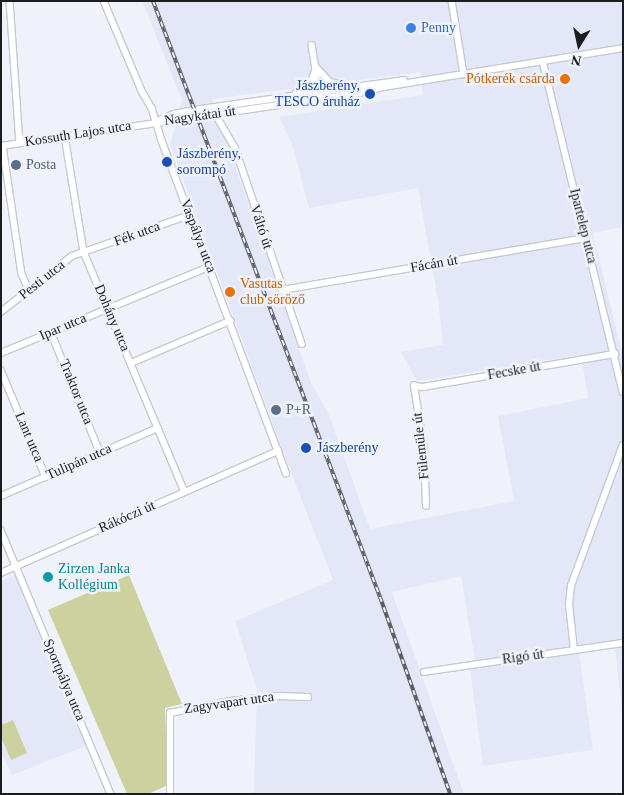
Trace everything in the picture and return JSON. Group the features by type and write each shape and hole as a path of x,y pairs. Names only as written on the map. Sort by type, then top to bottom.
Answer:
{"street":[{"path":"10,1 20,143"},
{"name":"Vaspálya utca","path":"104,1 142,91 152,108 190,216 286,473"},
{"path":"452,1 464,74"},
{"path":"312,45 321,96"},
{"name":"Nagykátai út","path":"156,122 623,48"},
{"name":"Ipartelep utca","path":"543,61 623,390"},
{"path":"316,67 330,82 339,85 363,84"},
{"path":"284,96 302,91 310,86 316,67"},
{"name":"Nagykátai út","path":"156,122 174,114 194,110 284,96 321,96 363,84 438,78"},
{"name":"Váltó út","path":"215,114 234,147 302,344"},
{"name":"Kossuth Lajos utca","path":"2,146 156,122"},
{"name":"Dohány utca","path":"65,136 84,252 185,492"},
{"path":"2,146 22,274 29,290"},
{"name":"Fék utca","path":"84,252 190,216"},
{"name":"Fácán út","path":"282,290 586,238"},
{"name":"Pesti utca","path":"1,312 72,256 84,252"},
{"name":"Ipar utca","path":"1,353 209,267"},
{"path":"131,363 230,321"},
{"name":"Traktor utca","path":"51,332 100,452"},
{"name":"Fecske út","path":"414,386 423,387 615,354"},
{"name":"Lant utca","path":"1,370 46,477"},
{"name":"Fülemüle út","path":"414,386 424,449 426,506"},
{"name":"Tulipán utca","path":"1,496 158,428"},
{"path":"574,650 569,605 571,586 623,445"},
{"name":"Rákóczi út","path":"1,572 278,451"},
{"name":"Sportpálya utca","path":"1,530 112,794"},
{"name":"Rigó út","path":"424,672 623,643"},
{"name":"Zagyvapart utca","path":"170,794 169,716 174,711 230,701 278,696 308,697"}],"shaded area":[{"path":"142,1 623,1 623,227 593,233 621,349 623,349 623,720 615,647 579,653 593,750 483,766 470,669 476,667 461,576 392,592 464,794 249,794 254,791 257,689 235,621 333,580 282,449 170,144 182,100","holes":["420,72 423,95 279,117 292,144 309,208 418,188 438,301 443,345 401,352 417,381 581,355 588,398 498,416 514,501 370,529 328,412 311,383 212,99"]},
{"path":"15,575 88,745 12,775 1,753 1,581"}],"green space":[{"path":"129,575 182,704 165,708 168,785 148,794 127,794 48,610"},
{"path":"13,720 27,753 11,760 1,737 1,725"}],"railway":[{"path":"153,1 380,597 450,794"}],"place":[{"name":"Penny","path":"411,28"},
{"name":"Pótkerék csárda","path":"565,79"},
{"name":"Jászberény, TESCO áruház","path":"370,94"},
{"name":"Jászberény, sorompó","path":"167,162"},
{"name":"Posta","path":"16,165"},
{"name":"Vasutas club söröző","path":"230,292"},
{"name":"P+R","path":"276,410"},
{"name":"Jászberény","path":"306,448"},
{"name":"Zirzen Janka Kollégium","path":"48,577"}]}
